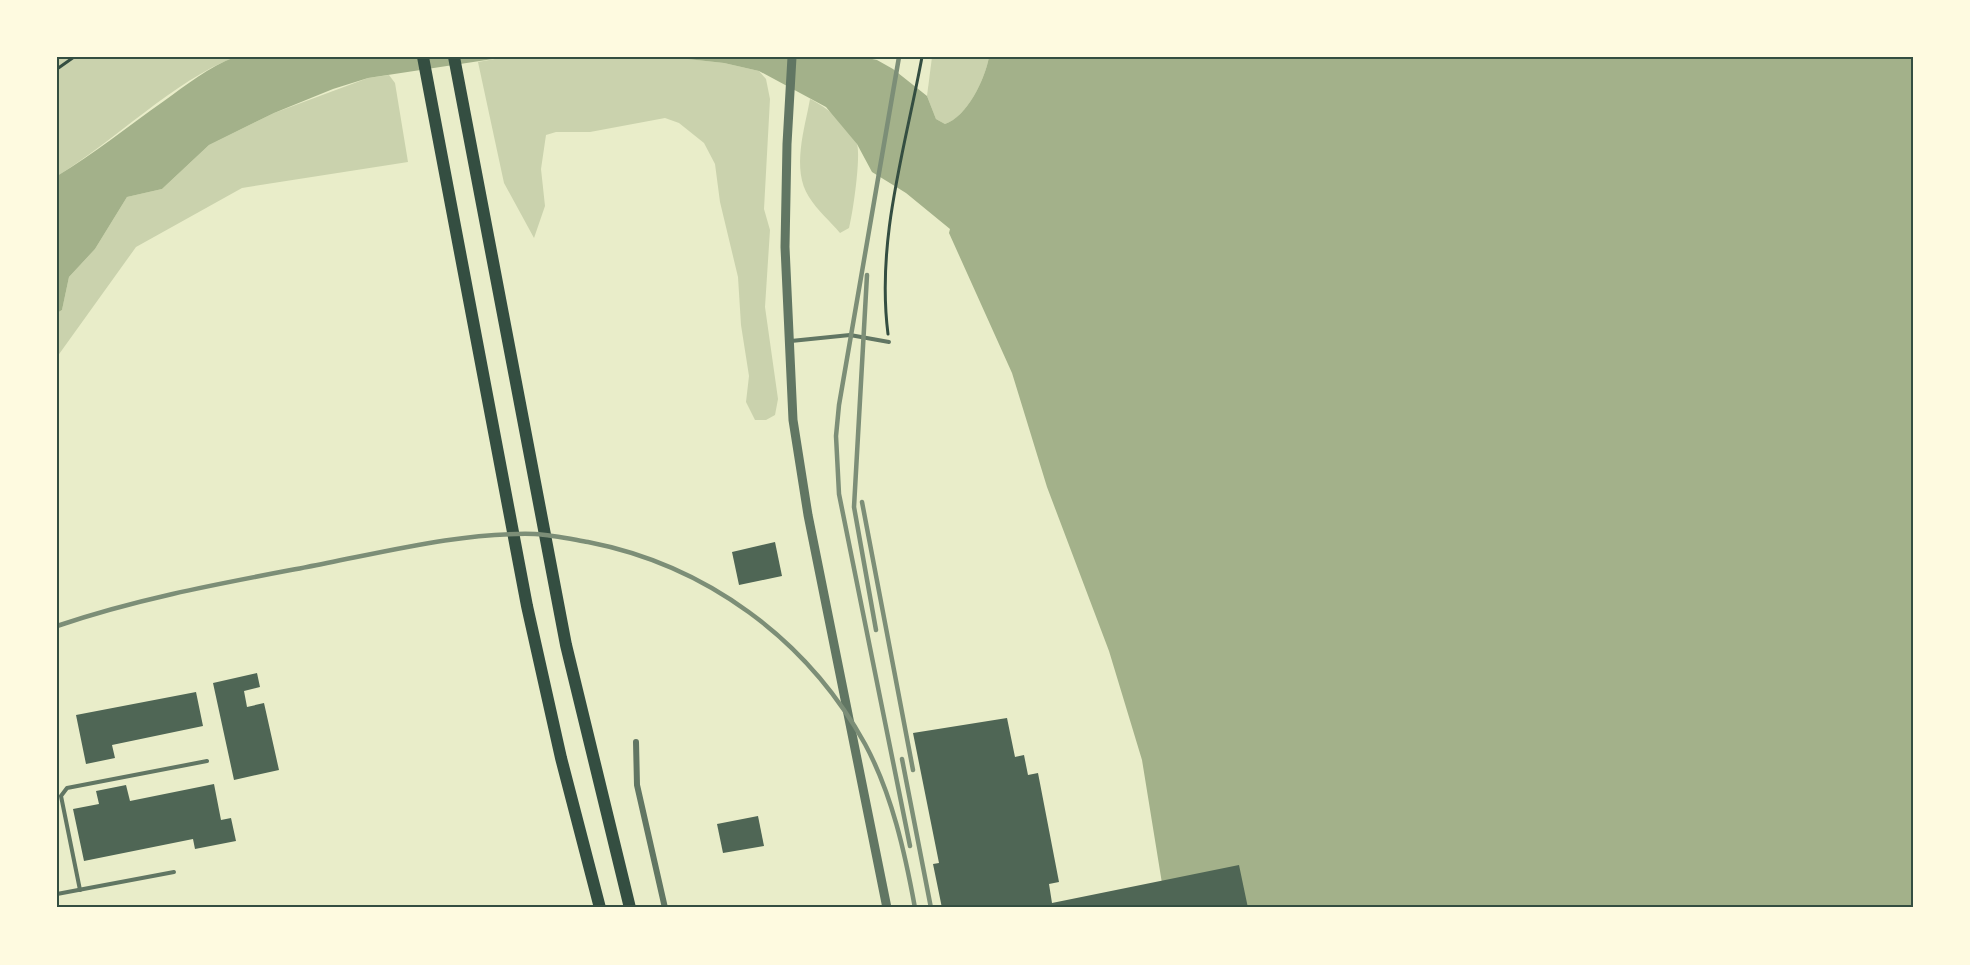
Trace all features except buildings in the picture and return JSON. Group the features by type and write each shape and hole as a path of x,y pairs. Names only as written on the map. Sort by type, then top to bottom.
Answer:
{"highway":[{"path":"423,57 527,606 561,758 600,908"},
{"path":"454,57 566,645 630,908"}],"street":[{"path":"792,57 786,144 785,247 787,341 793,420 808,515 887,908"},
{"path":"636,742 637,785 665,908"}],"lane":[{"path":"787,341 850,335 889,342"},
{"path":"80,890 61,796 67,788 207,760"},
{"path":"57,894 174,872"}],"path":[{"path":"57,69 74,57"},
{"path":"889,342 884,303 887,240 922,57"}],"shaded area":[{"path":"57,57 235,57 189,81 57,176"},
{"path":"235,57 506,57 368,78 333,89 274,113 209,145 162,189 127,197 95,249 69,277 62,310 57,313 57,176 198,77"},
{"path":"506,57 669,57 724,63 759,71 766,79 770,99 764,209 770,230 765,307 778,399 775,415 766,420 755,420 746,402 749,376 741,325 738,277 720,202 715,164 704,143 679,123 665,118 590,132 556,132 546,135 541,169 545,206 534,238 504,183 478,62"},
{"path":"669,57 863,57 877,60 893,69 927,96 936,119 945,124 961,114 968,106 984,76 989,57 1913,57 1913,908 1166,908 1142,760 1109,651 1047,487 1012,373 949,233 950,229 906,193 872,172 857,144 826,107 759,71 724,63"},
{"path":"932,57 989,57 984,76 968,106 961,114 945,124 936,119 927,96"},
{"path":"389,75 395,83 408,162 242,188 136,247 57,357 57,313 62,310 69,277 95,249 127,197 162,189 209,145 274,113 368,78"},
{"path":"810,99 844,124 857,144 857,172 851,221 849,228 840,233 809,197 801,174 801,148"}],"railway":[{"path":"899,57 839,405 836,436 839,494 910,846"},
{"path":"867,275 854,507 876,630"},
{"path":"862,502 913,770"},
{"path":"57,626 119,607 181,592 392,550 478,536 506,534 555,536 631,553 673,568 712,588 749,612 783,640 814,671 841,706 865,744 883,783 907,866 915,908"},
{"path":"902,759 931,908"}]}
